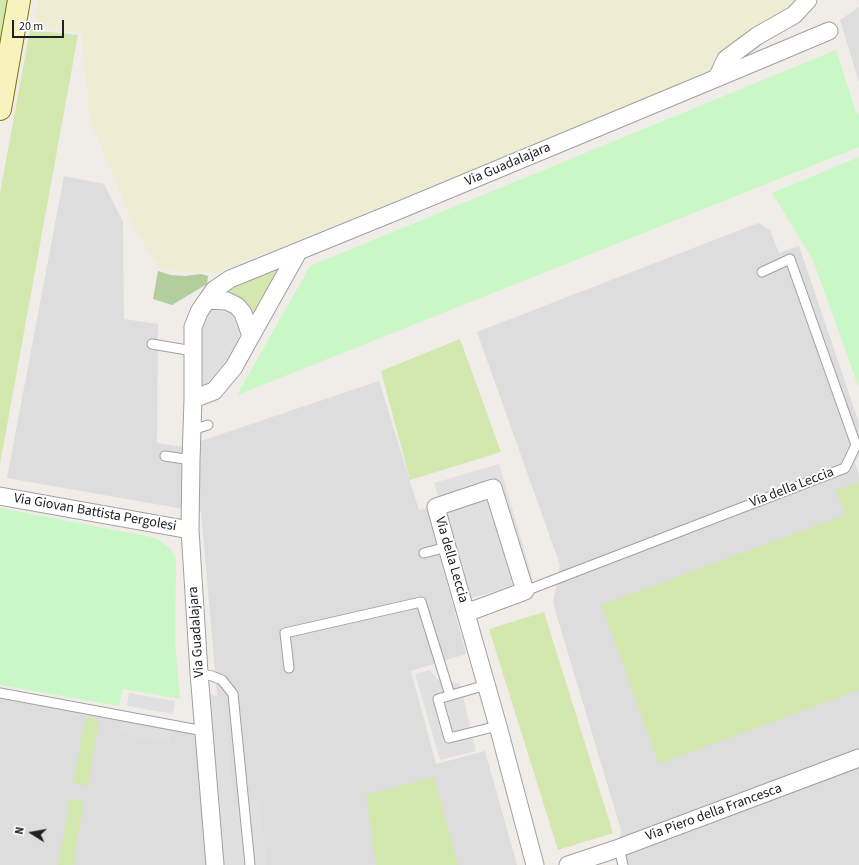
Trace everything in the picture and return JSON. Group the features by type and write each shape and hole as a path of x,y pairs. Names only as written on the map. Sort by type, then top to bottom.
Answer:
{"main road":[{"path":"0,109 19,0"}],"street":[{"path":"717,78 726,59 757,36 794,15 808,0"},
{"name":"Via Guadalajara","path":"215,865 199,673 190,530 191,460 200,428 193,399 194,327 199,312 214,290 230,279 829,31"},
{"path":"193,399 214,391 234,367 298,252"},
{"path":"208,300 227,301 237,306 243,313 251,336"},
{"name":"Via della Leccia","path":"466,613 525,591 493,488 436,507 486,685 498,726 535,865"},
{"name":"Via Giovan Battista Pergolesi","path":"0,496 190,530"},
{"name":"Via Piero della Francesca","path":"568,865 619,848 859,758"}],"lane":[{"name":"Via della Leccia","path":"525,591 845,468 856,445 790,260 762,272"},
{"path":"152,344 193,351"},
{"path":"165,456 191,460"},
{"path":"424,553 447,547"},
{"path":"289,668 285,633 421,602 450,695"},
{"path":"199,673 222,680 233,694 250,865"},
{"path":"486,685 438,699 449,738 498,726"},
{"path":"0,693 204,731"},
{"path":"619,848 623,865"}],"shaded area":[{"path":"38,0 797,0 787,12 716,59 712,73 215,273 161,270 138,235 90,120 81,32 50,30 35,18"},
{"path":"859,7 859,82 840,20"},
{"path":"64,176 104,184 123,222 124,319 158,324 157,443 183,447 379,381 419,510 427,508 466,654 411,671 436,764 485,751 517,865 0,865 0,696 221,739 201,512 7,478"},
{"path":"758,223 770,230 779,253 799,246 859,423 859,454 855,463 859,476 859,865 617,865 616,861 621,830 553,603 560,565 477,332"},
{"path":"222,307 233,311 241,328 237,348 221,371 205,390 195,390 196,334 209,309"},
{"path":"499,464 533,580 468,599 434,483"},
{"path":"430,670 437,679 460,684 476,751 440,760 415,674"},
{"path":"129,693 175,701 173,714 127,706"},
{"path":"207,694 223,697 234,803 259,799 267,865 224,865"},
{"path":"122,723 172,732 170,743 120,734"}],"green space":[{"path":"0,0 7,0 0,39"},
{"path":"30,30 78,35 0,464 0,193"},
{"path":"836,50 856,112 859,116 859,147 237,395 310,266"},
{"path":"859,157 859,388 813,260 772,193"},
{"path":"282,265 256,316 242,299 234,294 220,290"},
{"path":"158,271 171,275 185,276 201,274 208,276 207,284 172,305 153,299"},
{"path":"460,339 501,452 410,480 381,371"},
{"path":"859,482 859,690 659,764 601,605 845,515 836,490"},
{"path":"0,508 151,537 159,540 170,549 175,557 176,563 175,643 180,699 123,689 119,706 0,685"},
{"path":"544,612 613,833 558,850 489,629"},
{"path":"87,717 95,718 99,722 88,786 73,784 85,720"},
{"path":"434,777 458,865 376,865 366,795"},
{"path":"70,799 84,801 73,865 58,865"}]}
